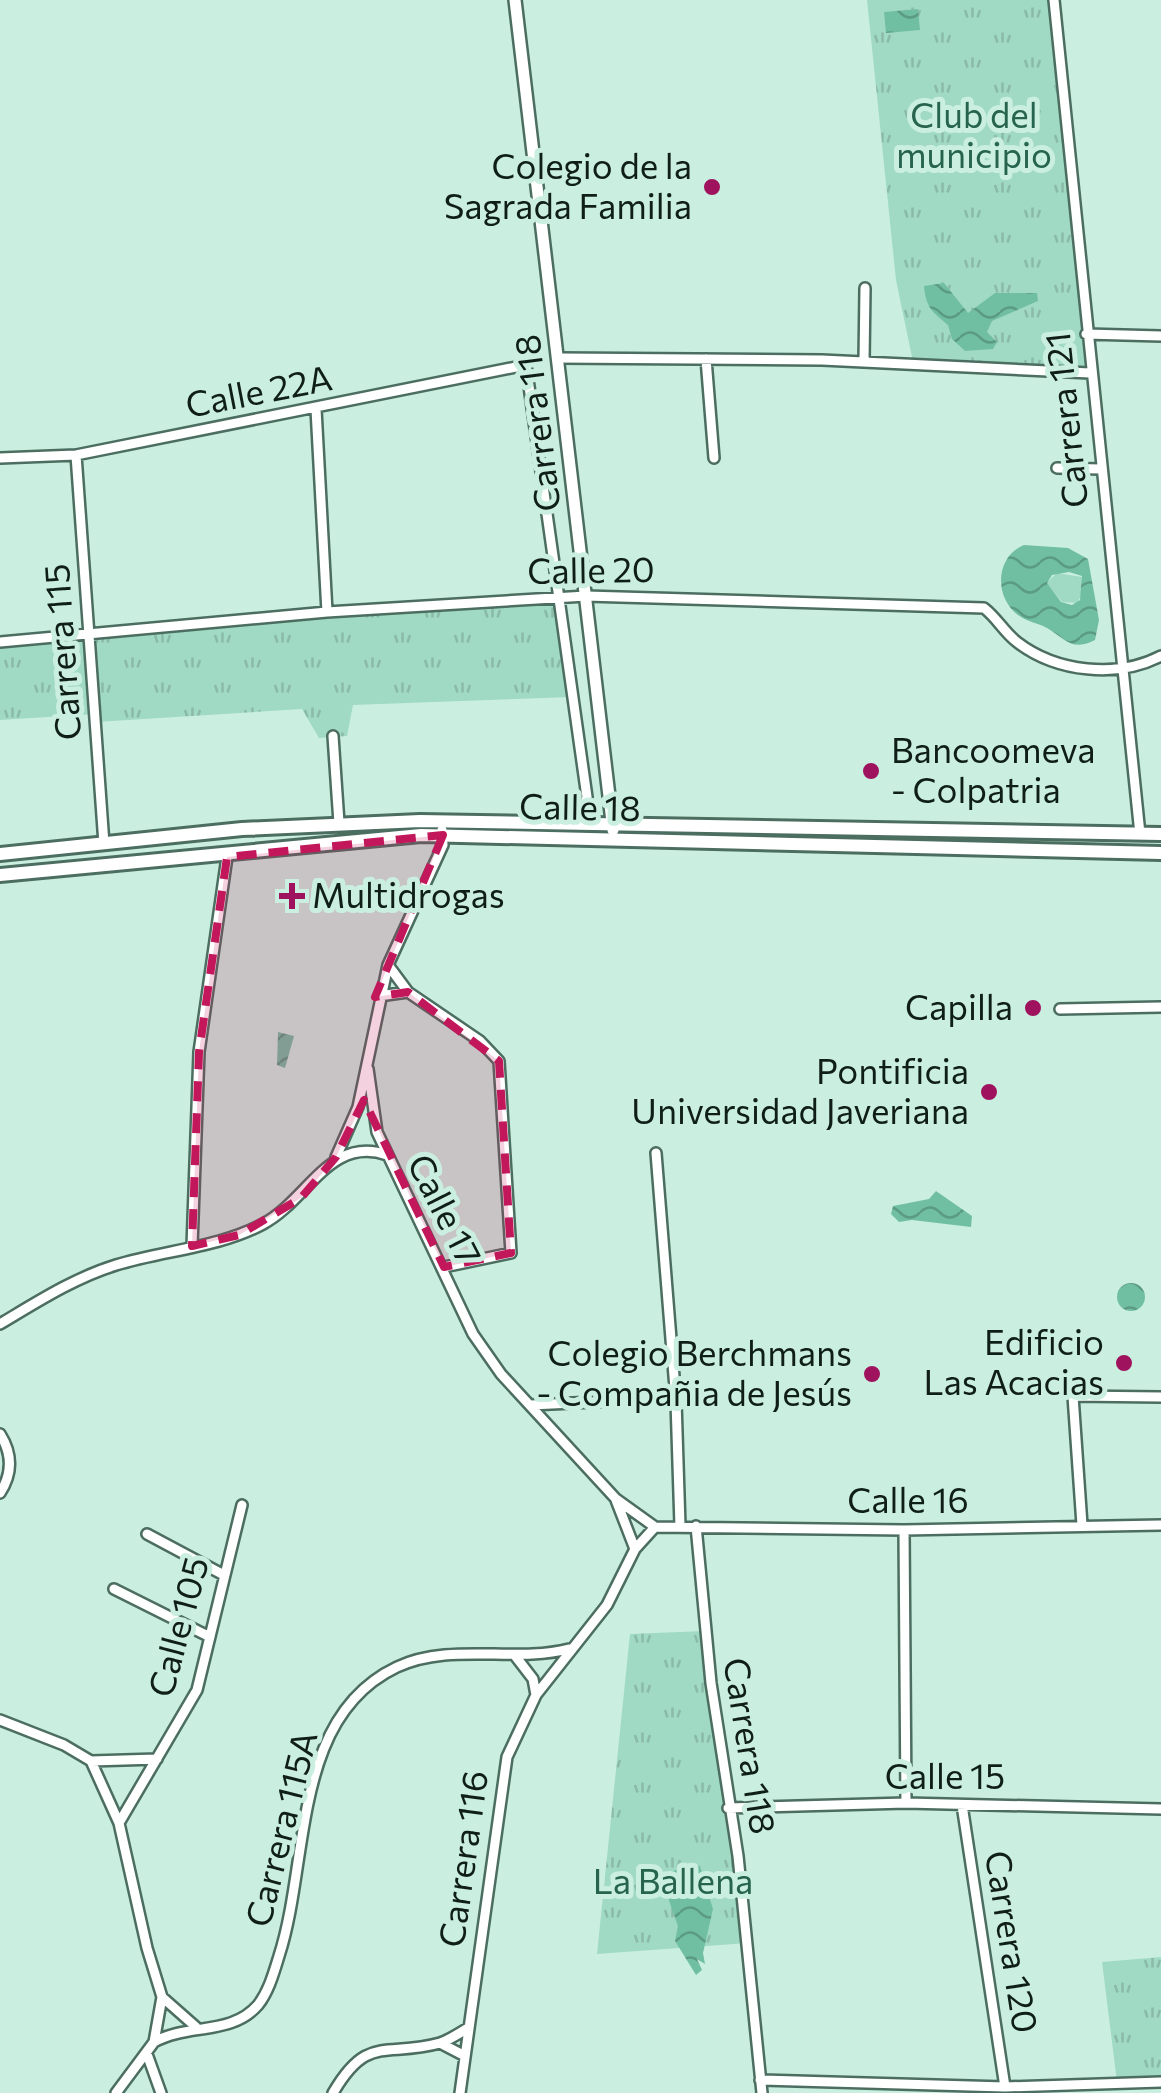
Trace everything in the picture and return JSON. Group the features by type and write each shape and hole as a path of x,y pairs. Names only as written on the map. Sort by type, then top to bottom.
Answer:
{"main road":[{"name":"Calle 18","path":"0,854 338,822 1161,853"},
{"name":"Calle 18","path":"0,875 227,856 442,828"},
{"name":"Calle 18","path":"613,832 1161,834"}],"street":[{"name":"Carrera 118","path":"515,0 613,832"},
{"name":"Carrera 121","path":"1054,0 1140,834"},
{"path":"864,361 865,288"},
{"path":"1086,334 1161,336"},
{"path":"558,358 864,361 1090,372"},
{"path":"706,359 714,458"},
{"name":"Calle 22A","path":"0,458 76,455 526,365 560,597"},
{"path":"316,409 327,612"},
{"name":"Carrera 115","path":"76,455 104,844"},
{"path":"1058,468 1100,469"},
{"name":"Calle 20","path":"0,642 327,612 586,596 984,608 1006,634 1037,655 1061,665 1123,669 1161,656"},
{"path":"560,597 587,797 580,816"},
{"path":"333,736 338,822"},
{"path":"0,1324 60,1289 114,1265 239,1235 266,1223 300,1198 336,1156 358,1108 388,965 443,845 442,828"},
{"path":"192,1246 199,1052 227,856"},
{"path":"388,965 408,992 491,1050 501,1076 511,1253 444,1267"},
{"path":"379,996 408,992"},
{"path":"1060,1009 1161,1007"},
{"path":"368,1070 377,1132 387,1155"},
{"name":"Calle 17","path":"336,1156 370,1149 387,1155 407,1187 473,1334 616,1500 655,1527"},
{"path":"656,1153 676,1398 680,1526"},
{"path":"1082,1525 1072,1396 1161,1397"},
{"path":"531,1405 676,1398"},
{"path":"0,1434 8,1447 10,1466 0,1493"},
{"path":"616,1500 635,1549"},
{"name":"Calle 105","path":"119,1824 196,1690 242,1504"},
{"name":"Calle 16","path":"655,1527 904,1530 1161,1525"},
{"name":"Carrera 118","path":"696,1526 704,1631 738,1856 762,2093"},
{"name":"Carrera 116","path":"460,2093 507,1757 536,1696 607,1605 635,1549 655,1527"},
{"path":"904,1530 906,1803"},
{"path":"147,1534 222,1574"},
{"path":"114,1589 210,1638"},
{"path":"516,1657 569,1649"},
{"name":"Carrera 115A","path":"154,2042 196,2027 219,2027 240,2020 259,2004 289,1926 326,1739 357,1692 402,1664 481,1653 516,1657"},
{"path":"516,1657 534,1679 536,1696"},
{"path":"0,1720 64,1745 91,1761 157,1759"},
{"path":"91,1761 119,1824 146,1948 162,1997 154,2042 116,2093"},
{"name":"Calle 15","path":"728,1808 906,1803 1161,1808"},
{"name":"Carrera 120","path":"962,1805 1005,2087"},
{"path":"162,1997 196,2027"},
{"path":"333,2093 348,2068 364,2054 381,2047 440,2042 468,2028"},
{"path":"440,2042 464,2056"},
{"path":"147,2054 161,2093"},
{"path":"760,2080 1005,2087 1161,2082"}],"highlighted area":[{"path":"443,835 375,997 408,992 499,1061 511,1253 444,1267 364,1100 336,1157 301,1198 239,1235 192,1246 199,1052 227,857"}],"green space":[{"name":"Club del municipio","path":"867,0 1054,0 1090,373 913,362 896,280"},
{"path":"1057,573 1082,577 1083,593 1077,603 1062,602 1046,583"},
{"path":"560,597 572,697 353,705 347,736 319,738 302,709 96,722 95,714 0,720 0,642"},
{"name":"La Ballena","path":"704,1631 748,1943 597,1954 630,1634"},
{"path":"1161,1957 1161,2082 1117,2082 1102,1962"}],"water":[{"path":"918,9 920,30 886,33 884,12"},
{"path":"944,283 968,313 995,293 1037,293 1038,301 992,321 987,332 997,342 993,349 965,351 952,339 948,325 926,300 924,286"},
{"path":"1024,545 1068,548 1088,559 1099,620 1095,640 1080,645 1069,643 1010,607 1001,578 1007,558","holes":["1069,572 1082,576 1080,600 1072,605 1061,602 1047,583 1052,575"]},
{"path":"278,1032 294,1036 285,1068 277,1065"},
{"path":"936,1191 972,1216 971,1227 899,1222 891,1214 893,1206 929,1199"},
{"path":"1131,1283 1141,1287 1145,1297 1141,1307 1131,1311 1121,1307 1117,1297 1121,1287"},
{"path":"691,1864 700,1866 713,1909 703,1953 705,1964 697,1959 702,1970 696,1975 675,1941 678,1926 667,1895 655,1891 661,1876"}],"place":[{"name":"Colegio de la Sagrada Familia","path":"712,187"},
{"name":"Bancoomeva - Colpatria","path":"871,771"},
{"name":"Multidrogas","path":"292,896"},
{"name":"Capilla","path":"1033,1008"},
{"name":"Pontificia Universidad Javeriana","path":"989,1092"},
{"name":"Edificio Las Acacias","path":"1124,1363"},
{"name":"Colegio Berchmans - Compañia de Jesús","path":"872,1374"}]}
